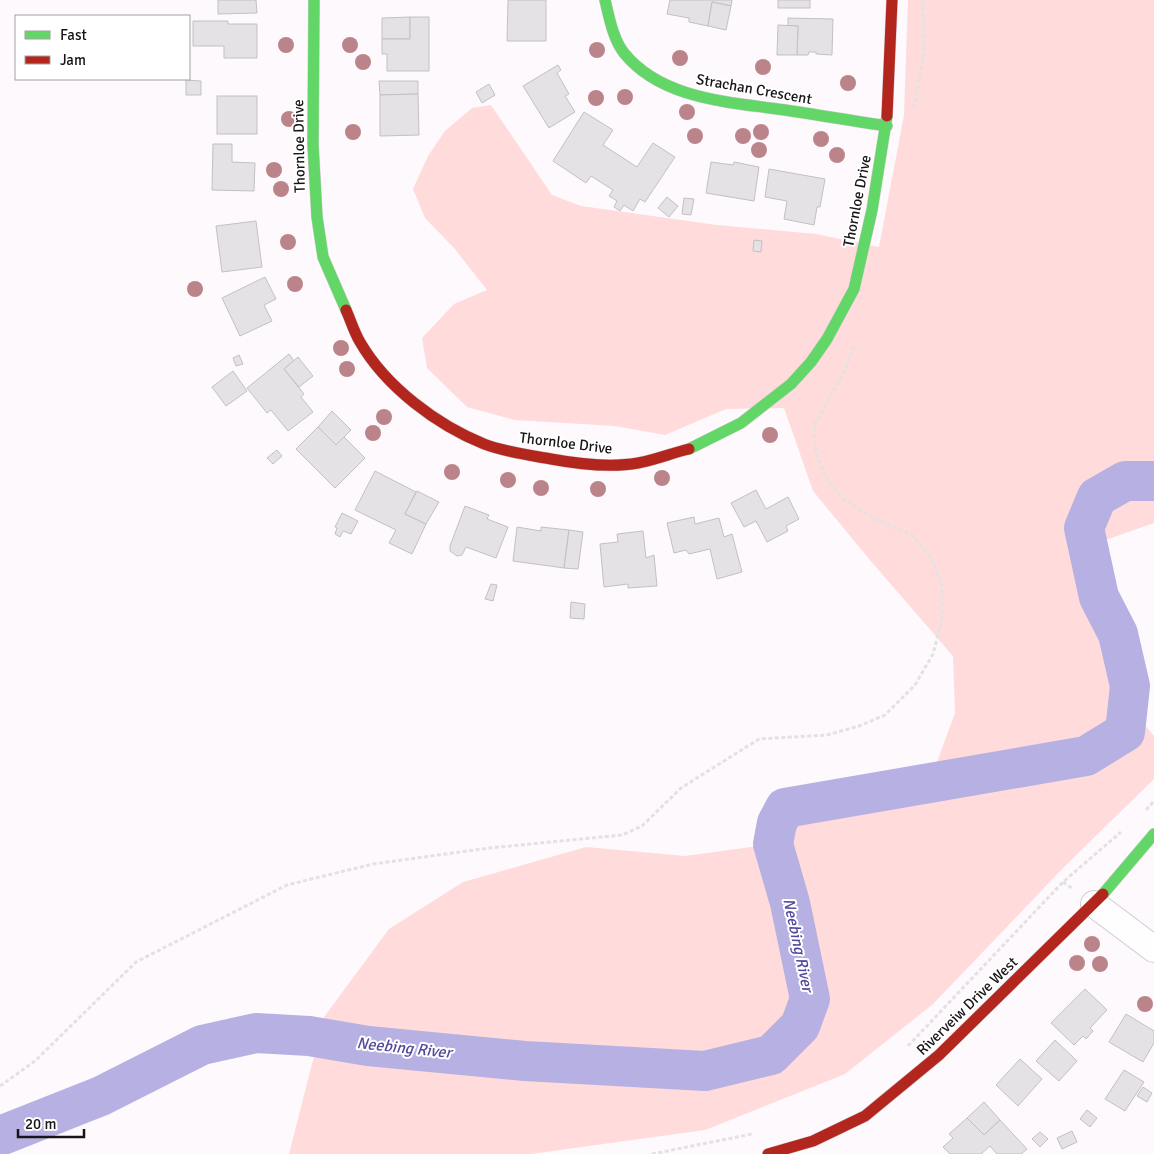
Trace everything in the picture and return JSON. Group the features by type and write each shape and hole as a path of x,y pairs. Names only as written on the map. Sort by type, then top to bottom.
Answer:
{"street":[{"name":"Thornloe Drive","path":"314,0 313,145 317,217 323,257 360,342 403,395 450,427 484,444 521,454 568,462 614,465 646,461 692,448 744,421 792,384 827,339 854,289 872,210 887,126 892,0"},
{"name":"Strachan Crescent","path":"605,0 609,19 624,53 641,70 662,83 693,95 722,101 887,126"},
{"name":"Riverveiw Drive West","path":"768,1154 813,1141 866,1116 939,1055 1094,904 1154,834"},
{"path":"1094,904 1154,949"}],"path":[{"path":"914,110 924,52 923,0"},
{"path":"0,1086 35,1060 136,962 287,885 373,864 490,848 622,835 642,826 681,788 759,740 827,735 858,726 885,715 915,685 933,654 942,620 942,586 932,559 912,535 871,516 842,498 827,479 819,462 814,440 815,424 844,372 854,345"},
{"path":"1141,815 1154,801"},
{"path":"902,1052 1063,882 1126,827"},
{"path":"652,1154 756,1133"}],"shaded area":[{"path":"908,0 1154,0 1154,523 1091,545 1089,598 1109,634 1111,684 1154,736 1154,779 1065,866 933,1004 845,1074 705,1130 531,1154 289,1154 324,1017 389,929 463,882 586,847 685,856 773,844 774,801 913,779 937,762 955,713 953,656 813,491 784,408 726,409 665,435 615,426 515,420 467,407 427,368 422,338 454,304 487,290 454,248 425,218 413,189 428,156 445,131 472,108 491,105 552,195 581,206 717,225 816,234 879,247 904,115"}],"building":[{"path":"218,0 256,0 257,13 218,14"},
{"path":"508,0 546,0 546,41 507,41"},
{"path":"670,0 732,0 731,6 712,2 708,26 689,22 689,18 667,14"},
{"path":"778,0 810,0 810,8 778,8"},
{"path":"712,2 731,6 726,30 708,26"},
{"path":"410,17 410,39 382,39 382,18"},
{"path":"410,17 429,17 429,71 387,71 387,54 382,54 382,39 410,39"},
{"path":"788,18 833,19 832,55 809,52 808,55 797,55 798,26 788,26"},
{"path":"193,21 228,21 228,24 257,24 257,58 224,58 224,46 193,46"},
{"path":"778,25 798,26 797,55 777,55"},
{"path":"558,65 561,70 557,73 569,94 565,96 575,112 549,128 523,86"},
{"path":"186,80 201,81 201,95 186,95"},
{"path":"379,81 418,81 418,94 380,95"},
{"path":"489,84 495,95 482,103 476,92"},
{"path":"418,94 419,135 380,136 380,95"},
{"path":"217,96 257,96 257,134 217,134"},
{"path":"584,112 613,130 603,145 637,167 653,143 675,157 645,202 640,199 633,211 624,205 620,211 614,207 617,201 609,196 613,190 591,176 586,183 553,161"},
{"path":"213,144 232,144 232,162 255,163 254,191 212,190"},
{"path":"711,162 733,165 734,162 759,167 754,201 706,193"},
{"path":"769,169 825,179 820,207 817,207 814,225 784,219 787,201 765,197"},
{"path":"667,197 678,206 669,217 658,208"},
{"path":"684,198 694,199 691,215 682,214"},
{"path":"256,221 262,267 222,272 216,226"},
{"path":"754,240 762,241 761,252 753,251"},
{"path":"265,277 276,299 264,305 272,321 240,336 222,298"},
{"path":"289,354 294,361 284,369 304,394 301,397 313,412 288,431 271,410 267,413 247,388"},
{"path":"239,355 243,364 236,366 233,358"},
{"path":"298,357 313,376 299,387 284,369"},
{"path":"233,371 247,391 226,406 212,387"},
{"path":"332,411 351,430 336,445 318,427"},
{"path":"318,427 336,445 344,437 365,458 335,488 296,449"},
{"path":"277,450 282,456 273,464 267,458"},
{"path":"375,471 416,492 405,514 426,524 412,554 389,543 396,530 355,510"},
{"path":"756,490 766,509 788,497 799,519 786,526 788,531 767,542 756,521 744,527 731,503"},
{"path":"417,491 439,502 426,524 405,514"},
{"path":"465,506 489,515 487,519 508,527 496,558 466,547 462,555 457,556 450,551 450,546"},
{"path":"342,513 358,521 351,534 343,531 340,537 335,534 337,528 335,527"},
{"path":"694,517 695,524 719,518 724,537 732,534 742,572 717,579 710,549 689,554 686,550 674,553 667,523"},
{"path":"517,527 541,531 541,527 569,530 564,568 513,561"},
{"path":"569,530 583,532 578,569 564,568"},
{"path":"643,531 646,558 654,555 657,586 628,588 628,584 604,587 600,544 618,542 617,534"},
{"path":"491,584 497,585 493,601 485,599"},
{"path":"571,602 585,604 584,619 570,618"},
{"path":"1085,989 1107,1010 1090,1028 1093,1031 1086,1039 1083,1036 1074,1045 1051,1023"},
{"path":"1126,1014 1154,1031 1154,1043 1143,1062 1109,1042"},
{"path":"1055,1040 1077,1061 1059,1081 1036,1061"},
{"path":"1020,1059 1042,1079 1018,1106 996,1085"},
{"path":"1124,1070 1144,1082 1125,1111 1105,1099"},
{"path":"1143,1087 1152,1093 1147,1102 1137,1096"},
{"path":"984,1102 1000,1120 984,1135 967,1118"},
{"path":"1087,1110 1097,1118 1090,1127 1080,1119"},
{"path":"967,1118 984,1135 1000,1120 1027,1149 1021,1154 997,1154 990,1146 981,1154 950,1154 943,1147 953,1138 949,1134"},
{"path":"1072,1131 1077,1142 1062,1149 1057,1138"},
{"path":"1040,1132 1048,1139 1040,1147 1032,1139"}],"waterway":[{"name":"Neebing River","path":"0,1136 101,1096 202,1045 256,1033 309,1036 368,1046 525,1061 705,1071 771,1055 800,1026 810,999 790,903 773,844 777,823 785,808 1086,756 1125,732 1130,686 1118,634 1099,597 1084,528 1097,497 1125,481 1154,481"}],"traffic: fast":[{"path":"314,0 313,145 317,217 323,257 346,310"},
{"path":"605,0 614,35 624,53 640,69 658,81 677,90 720,101 887,126"},
{"path":"689,449 741,423 791,384 811,362 827,339 854,289 872,210 887,116"},
{"path":"1103,894 1154,834"}],"traffic: jam":[{"path":"887,116 892,0"},
{"path":"346,310 358,338 371,359 398,389 414,403 448,426 484,444 526,455 594,465 638,463 689,449"},
{"path":"768,1154 813,1141 865,1116 939,1055 1103,894"}]}
